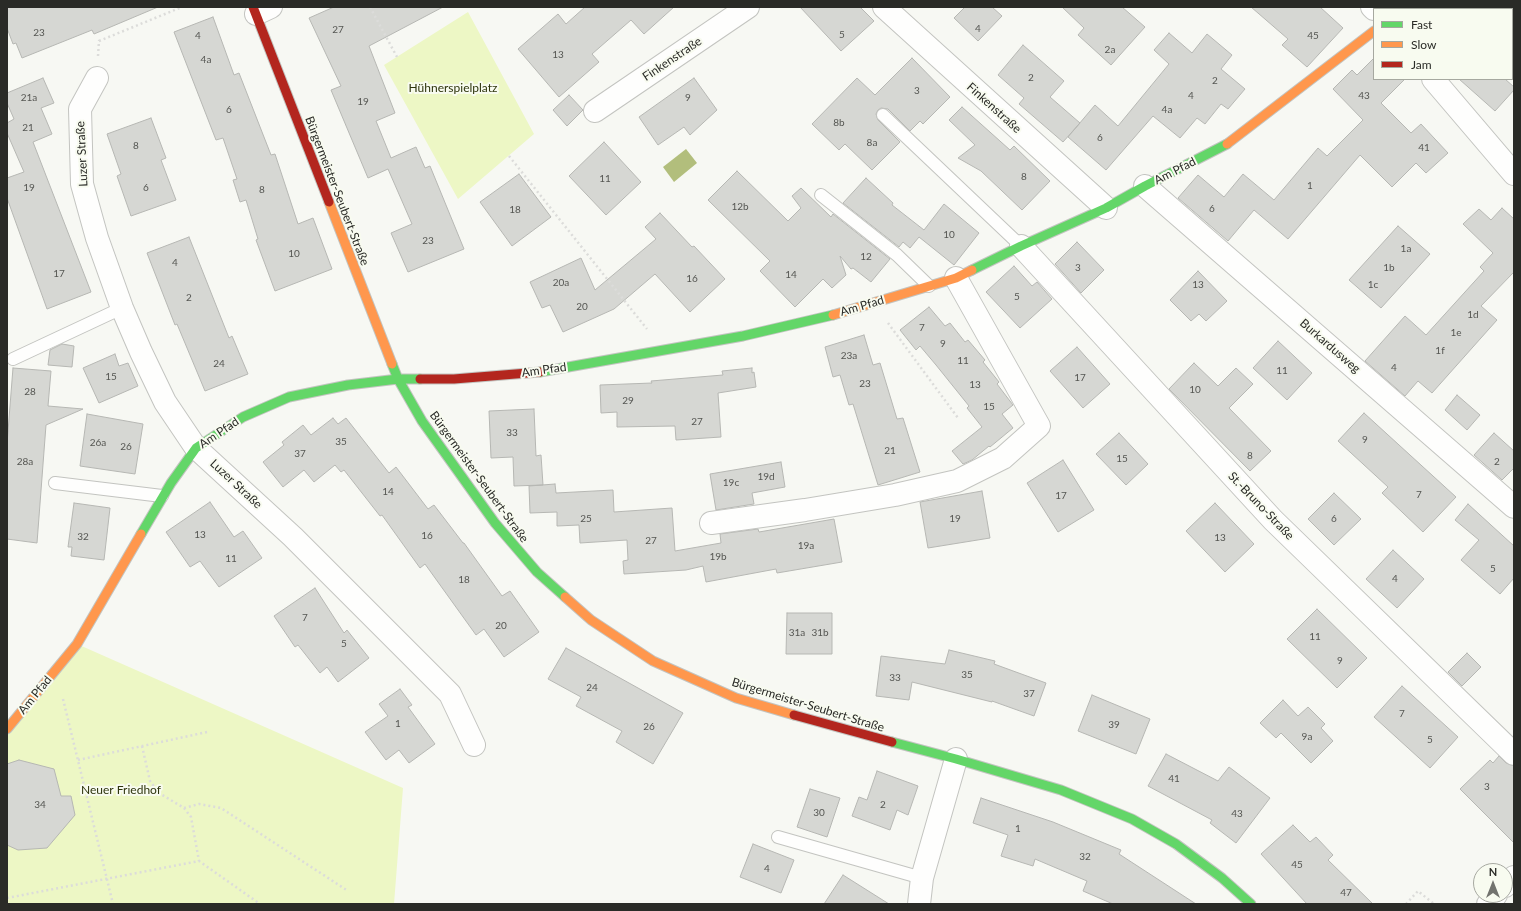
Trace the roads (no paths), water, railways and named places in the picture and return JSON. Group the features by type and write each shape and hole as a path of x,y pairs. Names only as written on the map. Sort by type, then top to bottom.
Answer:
{"street":[{"name":"Finkenstraße","path":"595,111 748,7"},
{"name":"Finkenstraße","path":"884,7 1106,208"},
{"name":"Bürgermeister-Seubert-Straße","path":"260,9 398,379 422,421 495,523 537,572 591,620 653,661 736,698 833,727 956,759 1061,790 1132,819 1176,844 1222,878 1251,904"},
{"name":"Am Pfad","path":"7,729 77,644 170,482 196,448 242,417 289,397 348,385 398,379 454,379 548,370 743,336 838,314 956,278 1021,246 1106,208 1145,186 1225,146 1373,32"},
{"name":"Luzer Straße","path":"98,78 80,109 82,184 97,238 122,308 165,402 196,448 293,537 450,694 474,745"},
{"path":"1434,80 1514,174"},
{"name":"Burkardusweg","path":"1145,186 1514,507"},
{"name":"St.-Bruno-Straße","path":"1021,246 1273,520 1514,754"},
{"path":"711,523 805,510 880,497 957,481 1003,458 1039,426 956,278"},
{"path":"919,904 922,878 956,759"}],"lane":[{"path":"883,116 1021,246"},
{"path":"821,195 897,255 929,286"},
{"path":"13,359 122,308"},
{"path":"55,483 162,496"},
{"path":"778,837 922,878"}],"park label":[{"name":"Hühnerspielplatz","path":"453,88"},
{"name":"Neuer Friedhof","path":"121,790"}]}
